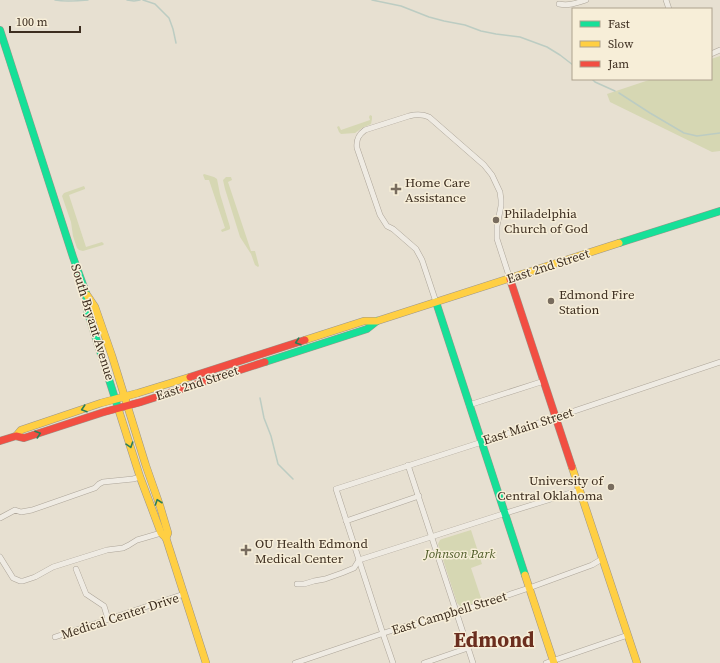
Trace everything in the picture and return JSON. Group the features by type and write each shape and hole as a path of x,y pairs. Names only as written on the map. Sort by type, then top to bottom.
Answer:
{"main road":[{"name":"South Bryant Avenue","path":"0,30 70,248 86,293 87,310 140,477 163,536"},
{"name":"East 2nd Street","path":"16,436 21,430 116,399 273,351 364,321 377,321 720,211"},
{"path":"510,279 637,663"},
{"path":"86,293 95,307 99,317 125,397 168,533 163,536 184,594 206,663"},
{"path":"436,302 554,662"},
{"name":"East 2nd Street","path":"0,441 16,436 24,438 127,406 367,329 377,321"},
{"path":"320,344 322,340 335,334 342,328"},
{"path":"217,377 225,365"}],"street":[{"path":"559,4 571,5 586,0"},
{"path":"436,302 422,260 416,248 393,229 386,226 380,216 357,148 357,139 365,130 416,114 424,115 429,117 484,165 492,175 500,192 501,206 497,226 497,238 510,279"},
{"name":"East Main Street","path":"346,521 336,489 482,442 720,362"},
{"path":"469,405 544,381"},
{"path":"408,465 473,663"},
{"path":"0,518 15,510 21,512 32,510 95,488 103,482 140,477"},
{"path":"297,584 304,584 314,580 324,579 354,568 359,560 580,490"},
{"path":"394,663 346,521 419,496"},
{"path":"0,557 13,578 23,581 35,577 53,567 107,550 123,548 129,546 137,540 163,536"},
{"name":"East Campbell Street","path":"295,663 393,630 457,612 530,588 592,565 602,559"},
{"path":"76,569 86,594 104,606 108,619"},
{"name":"Medical Center Drive","path":"55,637 184,594"},
{"path":"546,663 554,662 628,635"},
{"path":"424,663 468,648"}],"green space":[{"path":"720,56 720,151 712,152 610,102 607,94 649,80 712,80 712,59"},
{"path":"370,115 372,116 371,124 355,133 341,134 339,132 337,127 339,126 341,130 370,120"},
{"path":"204,174 217,179 230,227 228,230 222,232 221,230 225,228 209,180 205,180"},
{"path":"226,177 231,177 232,180 228,182 251,251 255,251 258,267 255,265 251,254 240,237 225,189 223,180"},
{"path":"84,186 85,189 69,195 86,247 102,242 104,244 83,251 77,248 71,222 62,196 64,193"},
{"name":"Johnson Park","path":"471,530 482,564 471,568 482,601 462,607 457,603 438,544 442,539"}],"waterway":[{"path":"55,0 88,0"},
{"path":"127,0 140,0"},
{"path":"143,0 155,4 169,18 176,43"},
{"path":"372,0 401,6 429,17 465,25 481,31 520,37 547,47 572,64"},
{"path":"593,80 615,91"},
{"path":"619,93 684,133 697,136 720,133"},
{"path":"260,398 264,418 271,436 278,464 293,479"}],"traffic: fast":[{"path":"0,30 86,293 87,310 119,411"},
{"path":"619,243 720,211"},
{"path":"436,302 525,575"},
{"path":"265,362 367,329 377,321"}],"traffic: slow":[{"path":"305,340 364,321 377,321 619,243"},
{"path":"87,295 95,307 112,356 160,506 168,533 166,538"},
{"path":"16,436 21,430 101,403 190,377"},
{"path":"119,411 140,477 161,533 166,538 206,663"},
{"path":"572,467 637,663"},
{"path":"525,575 554,663"}],"traffic: jam":[{"path":"510,279 572,467"},
{"path":"190,377 305,340"},
{"path":"0,441 16,436 24,438 265,362"}],"place":[{"name":"Home Care Assistance","path":"396,189"},
{"name":"Philadelphia Church of God","path":"496,220"},
{"name":"Edmond Fire Station","path":"551,301"},
{"name":"University of Central Oklahoma","path":"611,487"},
{"name":"OU Health Edmond Medical Center","path":"246,550"}],"district":[{"name":"Edmond","path":"494,639"}]}
